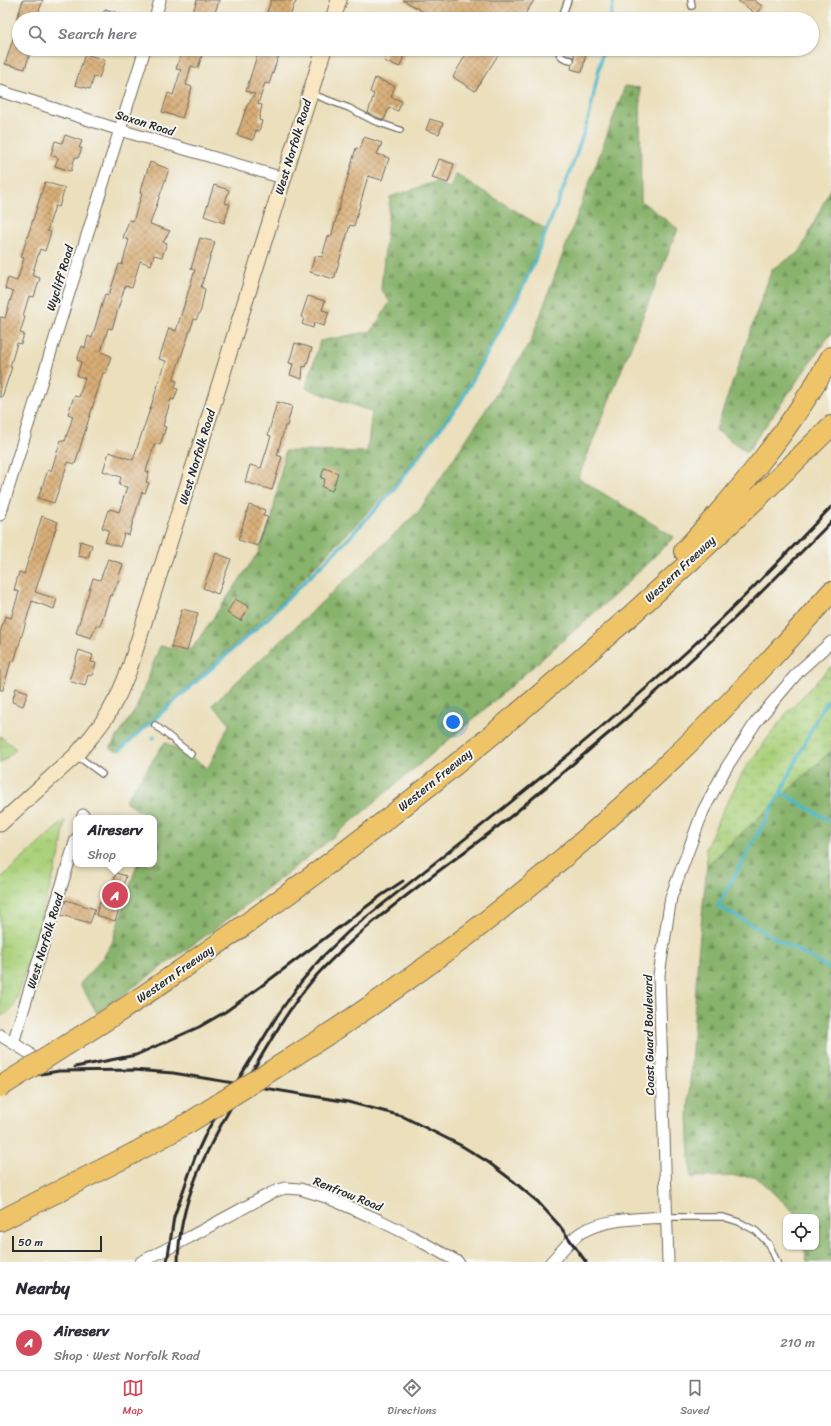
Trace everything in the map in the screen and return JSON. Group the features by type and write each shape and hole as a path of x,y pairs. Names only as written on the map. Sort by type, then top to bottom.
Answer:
{"highway":[{"path":"533,701 590,648 644,594 731,499 797,412 831,357"},
{"name":"Western Freeway","path":"0,1087 133,1003 220,943 331,862 416,796 533,701 631,615 776,481 831,426"},
{"path":"0,1222 134,1153 190,1122 329,1035 466,937 540,878 586,838 696,736 770,660 831,592"}],"street":[{"path":"156,12 160,0"},
{"path":"335,12 339,0"},
{"name":"Wycliff Road","path":"0,515 143,56"},
{"name":"West Norfolk Road","path":"0,824 76,754 107,716 119,694 129,670 200,447 322,56"},
{"name":"Saxon Road","path":"0,91 120,130 283,178"},
{"name":"Coast Guard Boulevard","path":"668,1262 659,975 671,898 703,810 726,768 756,722 799,671 831,642"},
{"name":"West Norfolk Road","path":"13,1043 73,849"},
{"path":"0,1035 29,1053"},
{"name":"Renfrow Road","path":"141,1262 270,1193 285,1188 300,1189 326,1197 379,1220 458,1262"},
{"path":"551,1262 582,1233 600,1225 626,1220 667,1217"}],"lane":[{"path":"564,12 568,0"},
{"path":"560,56 564,59 571,60"},
{"path":"310,93 349,108 374,122 400,130"},
{"path":"155,725 191,754"},
{"path":"76,754 102,774"},
{"path":"667,1217 723,1217 739,1222 756,1231 769,1244 777,1262"}],"green space":[{"path":"625,86 640,88 641,201 678,229 578,478 674,537 617,593 470,722 327,842 215,929 97,1013 80,984 104,956 112,943 136,867 157,867 157,815 145,815 125,801 165,742 208,768 230,723 212,705 419,511 530,343"},
{"path":"455,174 547,230 516,299 462,399 394,485 278,605 117,751 110,748 136,709 160,646 191,650 258,553 272,518 285,451 367,452 372,412 306,388 320,341 372,331 390,302 381,289 390,197 435,182 450,188"},
{"path":"831,187 831,333 747,452 716,430 772,269 800,252"},
{"path":"831,666 831,751 707,865 706,848 720,816 744,770 786,714"},
{"path":"0,736 16,749 0,764"},
{"path":"831,751 831,1262 807,1262 805,1250 819,1250 819,1214 796,1214 755,1176 691,1177 688,1115 698,955 707,865"},
{"path":"65,820 61,850 17,998 11,1009 0,1016 0,879"}],"building":[{"path":"23,0 43,0 39,12 19,12"},
{"path":"197,0 219,0 215,12 193,12"},
{"path":"271,0 297,0 292,12 267,12"},
{"path":"403,0 534,0 526,12 424,12"},
{"path":"737,0 754,0 762,6 758,12 753,12"},
{"path":"105,9 114,12 104,12"},
{"path":"12,42 12,56 29,56 25,69 5,64"},
{"path":"84,56 92,56 105,60 99,78 94,77 90,89 75,85"},
{"path":"181,56 202,56 198,68 191,66 186,85 192,87 182,118 162,112 168,93 173,95 181,70 176,69"},
{"path":"257,56 279,56 269,84 265,83 258,104 262,105 259,120 262,121 259,131 256,130 253,140 237,135 247,106 255,94 246,91"},
{"path":"386,56 404,56 400,67 384,61"},
{"path":"465,56 498,56 475,91 453,77"},
{"path":"585,56 582,72 571,69 572,64 575,61 574,57"},
{"path":"375,78 395,86 391,97 402,101 398,111 389,108 384,120 368,113 374,94 370,92"},
{"path":"430,119 443,123 439,134 426,130"},
{"path":"65,135 82,141 79,148 82,148 78,158 75,157 71,171 55,166 58,158 51,155 55,141 62,143"},
{"path":"364,137 382,143 377,154 389,158 382,180 368,176 354,226 350,225 334,279 310,272 315,256 322,257 328,236 331,237 356,148 360,149"},
{"path":"439,159 454,164 448,183 432,178"},
{"path":"150,162 169,169 150,224 170,231 163,242 167,243 162,257 154,255 151,265 140,261 132,288 125,286 112,329 108,328 101,352 111,356 106,373 103,373 75,464 68,462 54,503 38,498 48,470 51,471 61,440 65,441 73,416 68,414 74,396 79,397 85,378 77,376 81,362 77,360 82,346 85,348 88,336 92,338 105,294 109,295 119,264 122,265 129,240 123,238 129,220 133,221"},
{"path":"45,182 65,188 59,207 55,206 47,231 51,232 45,251 40,249 32,275 40,278 34,297 29,296 20,333 24,334 21,344 17,343 10,367 12,367 2,397 0,397 0,317 5,318 13,292 5,289 8,278 17,281 24,258 21,257"},
{"path":"214,185 229,190 225,203 230,204 224,223 204,216"},
{"path":"200,238 215,242 201,287 205,289 201,310 196,320 194,319 173,380 177,381 175,388 178,389 174,400 171,399 163,426 166,427 160,445 155,443 146,471 149,472 146,482 149,483 145,493 142,492 129,535 124,534 120,547 105,542 109,530 102,528 108,510 109,511 110,509 119,512 127,487 119,485 121,477 103,471 109,452 133,460 166,361 159,359 169,328 176,331 195,270 191,269"},
{"path":"308,296 325,301 322,310 329,312 324,326 314,323 313,328 302,324 304,318 301,317"},
{"path":"295,343 312,348 306,367 303,366 302,379 290,375 293,364 289,363"},
{"path":"277,402 292,406 277,455 282,457 272,490 245,482 250,465 261,468 271,436 268,435"},
{"path":"324,468 338,473 332,491 322,487 325,479 321,478"},
{"path":"249,505 265,510 263,516 268,517 258,546 238,540"},
{"path":"42,516 58,522 35,592 57,599 54,609 32,601 14,662 11,661 3,690 0,690 0,633 5,616 11,618 19,592 14,590 19,572 24,574"},
{"path":"80,541 92,545 88,558 78,556"},
{"path":"216,553 231,559 218,594 203,588"},
{"path":"108,559 123,564 120,577 112,596 110,595 100,626 96,625 91,638 76,633 93,578 100,580"},
{"path":"235,599 249,607 241,621 227,613"},
{"path":"182,609 198,613 187,651 171,647"},
{"path":"79,650 93,655 91,662 96,663 92,676 88,675 85,686 69,681"},
{"path":"16,688 28,692 23,706 12,702"},
{"path":"116,873 126,876 123,886 126,887 115,921 96,915 100,902 104,903 110,882 113,883"},
{"path":"66,900 95,909 90,923 61,915"}],"waterway":[{"path":"611,12 614,0"},
{"path":"120,750 270,616 347,540 393,490 460,403 517,299 532,267 570,172 589,117 602,56"},
{"path":"831,697 821,710 781,792 831,822"},
{"path":"781,792 718,906 831,969"}],"railway":[{"path":"167,1262 174,1217 195,1157 207,1131 277,1016 301,982 322,957 349,931 535,782 669,668 740,601 831,507"},
{"path":"178,1262 183,1218 189,1196 205,1156 226,1116 272,1038 300,995 317,975 337,954 365,929 510,817 622,722 676,674 831,522"},
{"path":"75,1067 136,1055 199,1027 225,1012 260,987 382,895 403,881"},
{"path":"0,1081 59,1071 133,1070 173,1073 348,1102 402,1116 462,1146 488,1162 513,1181 538,1202 559,1225 586,1262"}],"place":[{"name":"Aireserv","path":"115,895"}]}
